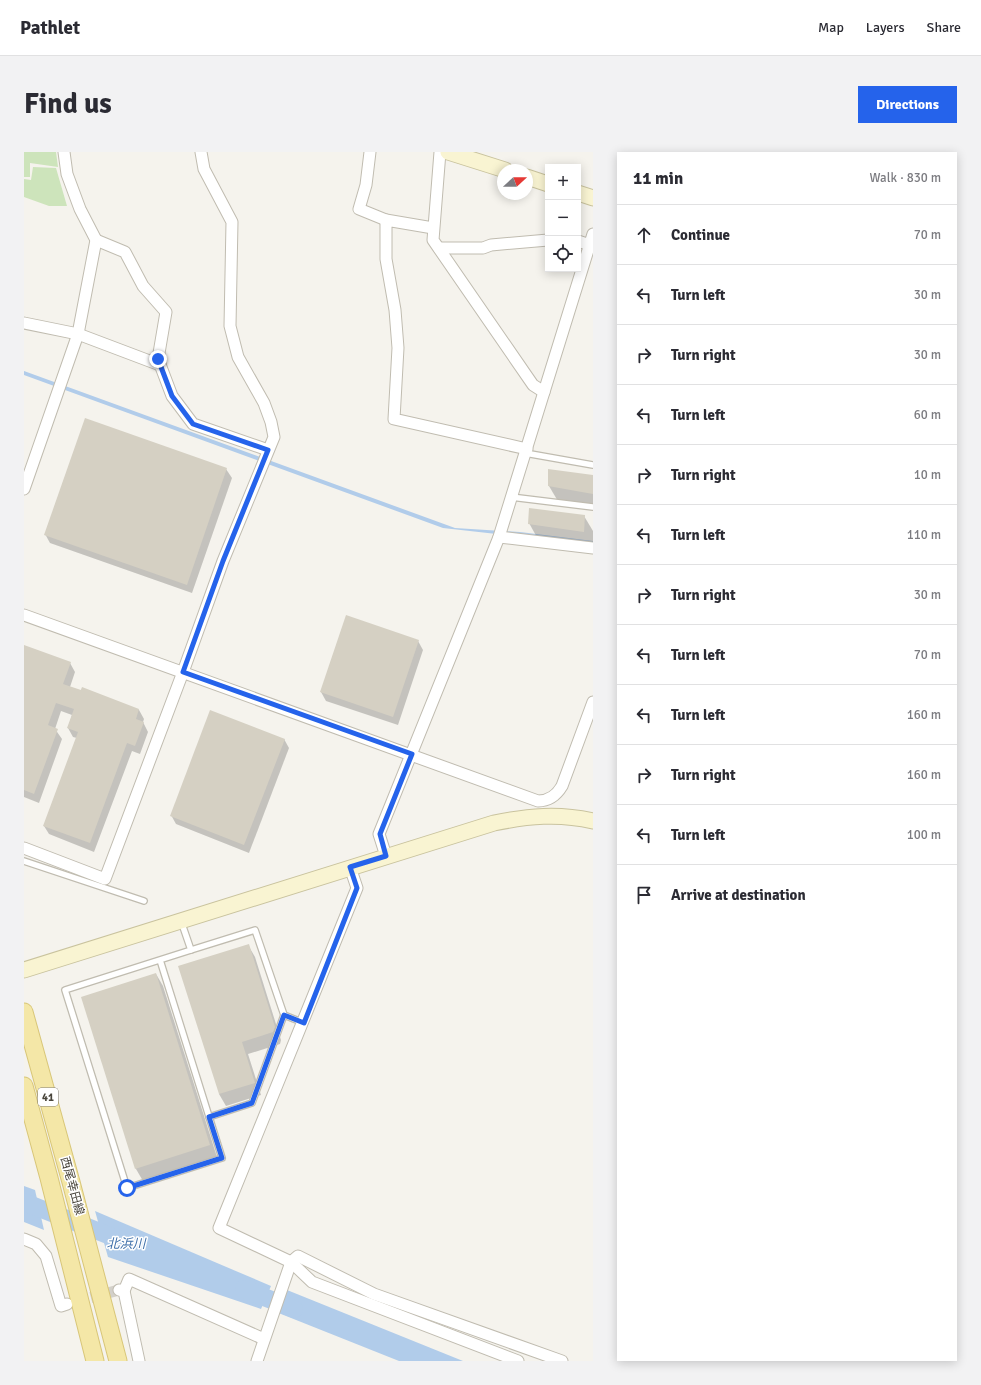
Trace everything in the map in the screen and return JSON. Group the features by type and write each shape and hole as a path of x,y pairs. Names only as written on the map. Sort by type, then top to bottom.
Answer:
{"main road":[{"name":"西尾幸田線","path":"24,1012 118,1361"},
{"name":"西尾幸田線","path":"24,1086 49,1178 95,1361"}],"street":[{"path":"24,489 78,334 96,240 80,209 67,174 64,152"},
{"path":"24,848 104,879 183,672 223,561 274,437 271,422 264,403 238,357 230,326 232,222 204,169 201,152"},
{"path":"370,152 366,185 359,209 386,220 434,228"},
{"path":"440,152 433,240 533,385 544,392"},
{"path":"448,152 497,167"},
{"path":"533,179 545,183"},
{"path":"581,194 593,198"},
{"path":"386,220 386,258 395,310 398,348 398,370 393,415 394,419 526,451"},
{"path":"96,240 125,252 143,286 166,312 158,359 172,396 193,424 268,450"},
{"path":"439,248 483,248 491,245 545,240"},
{"path":"386,856 380,834 499,537 592,242 581,241"},
{"path":"24,323 78,334 160,365"},
{"path":"499,537 593,548"},
{"path":"24,615 412,754 538,801 544,801 557,794 562,786 593,702"},
{"path":"24,970 494,822 543,815 569,816 593,821"},
{"path":"350,867 357,888 304,1023 220,1228 291,1262 312,1282 518,1361"},
{"path":"24,1239 36,1244 46,1256 61,1306 67,1304"},
{"path":"257,1361 291,1262 298,1256 374,1294 562,1361"},
{"path":"139,1361 122,1291 129,1279 264,1339"}],"lane":[{"path":"526,451 593,465"},
{"path":"511,498 593,507"},
{"path":"24,861 144,901"},
{"path":"181,920 191,950"},
{"path":"160,960 209,1117 222,1158 127,1188 65,990 191,950 255,930 284,1015 252,1103 209,1117"},
{"path":"284,1015 304,1023"}],"green space":[{"path":"24,152 56,152 58,167 30,163 30,177 24,177"},
{"path":"33,167 56,168 67,206 49,206 24,197 24,179 31,180"}],"water":[{"path":"24,371 455,528 520,532 593,541 593,545 443,528 24,375"},
{"path":"24,1186 35,1190 44,1230 24,1222"},
{"name":"北浜川","path":"95,1211 271,1286 261,1309 108,1257"},
{"path":"287,1290 463,1361 399,1361 276,1312"}],"building":[{"path":"85,418 227,468 187,585 44,535"},
{"path":"548,469 593,475 593,494 548,486"},
{"path":"529,508 585,515 584,532 528,524"},
{"path":"346,615 419,640 393,717 320,692"},
{"path":"24,645 71,662 63,684 81,690 82,687 139,709 136,719 144,722 135,746 127,743 90,843 43,826 78,732 67,728 74,709 56,703 48,725 58,729 34,794 24,790"},
{"path":"210,710 285,739 244,845 170,816"},
{"path":"249,944 275,1027 273,1032 242,1042 255,1083 219,1094 178,966"},
{"path":"156,973 210,1145 135,1169 81,997"}],"waterway":[{"name":"北浜川","path":"24,1202 123,1241"},
{"name":"北浜川","path":"244,1289 294,1309"}],"tunnel":[{"path":"75,1302 119,1290"}],"route":[{"path":"127,1188 222,1158 209,1117 252,1103 284,1015 304,1023 357,888 350,867 386,856 380,834 412,754 183,672 223,561 268,450 193,424 172,396 158,359"}]}
